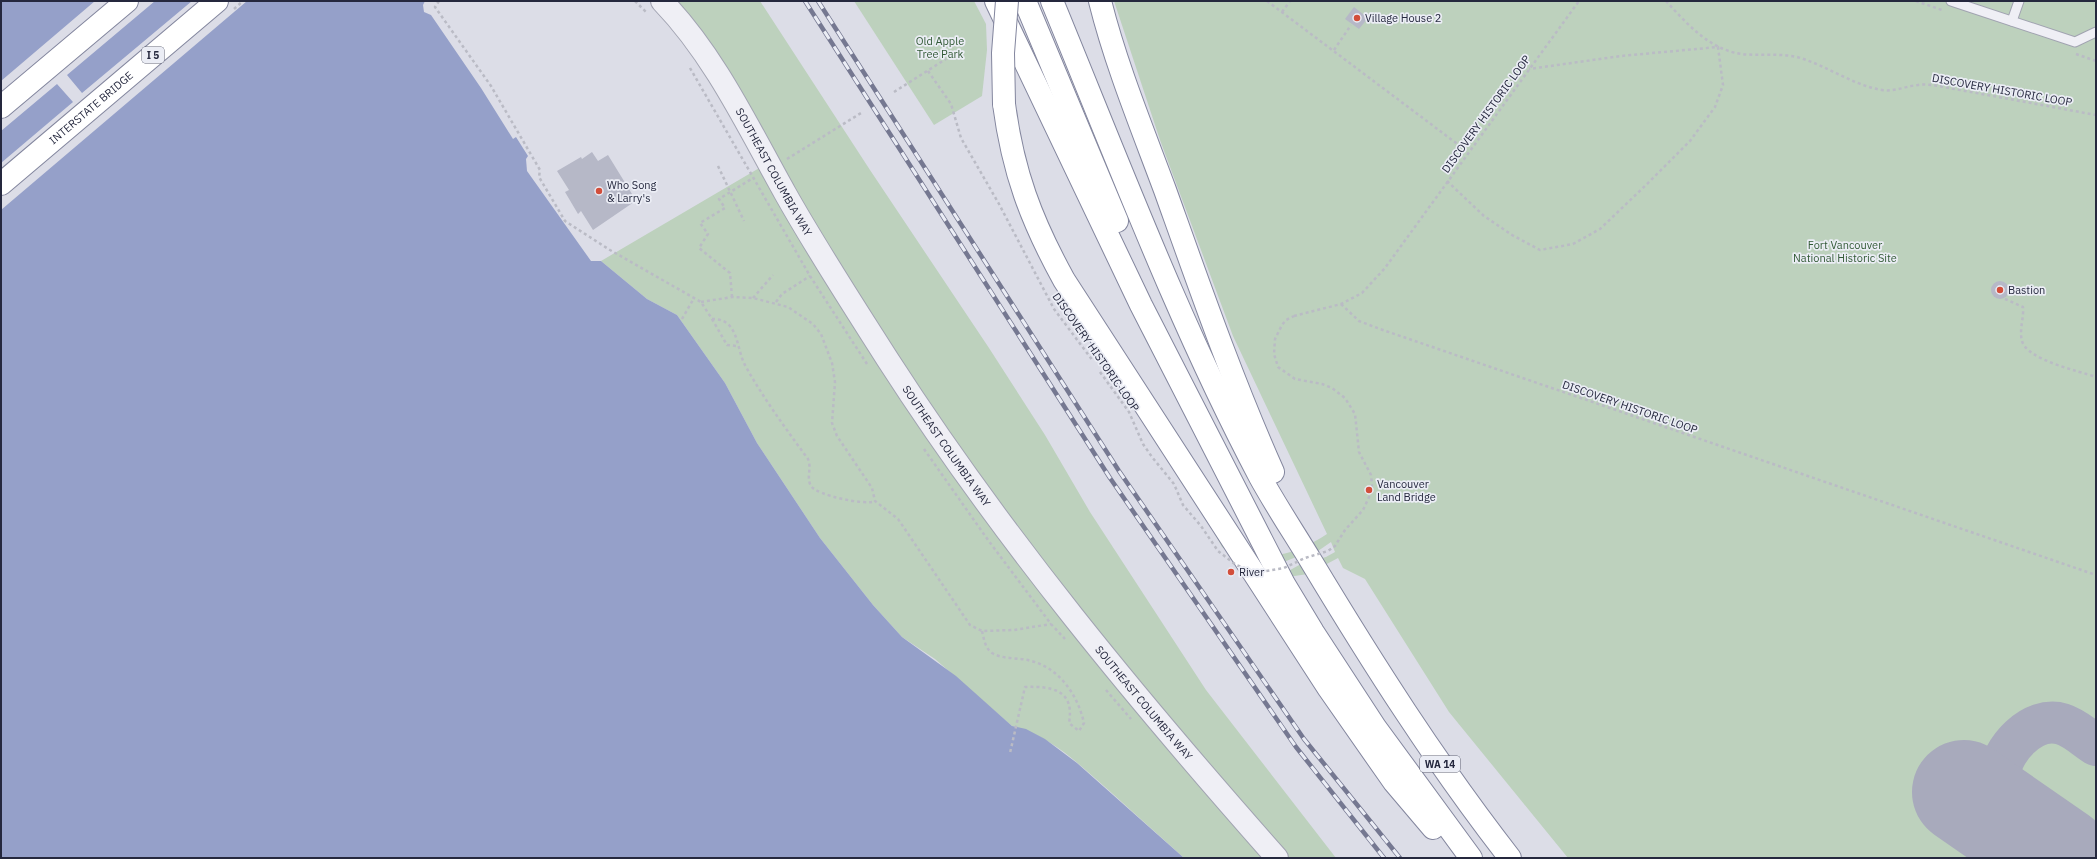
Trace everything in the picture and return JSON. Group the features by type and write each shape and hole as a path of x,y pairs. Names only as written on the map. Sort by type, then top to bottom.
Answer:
{"highway":[{"path":"1,107 128,1"},
{"name":"INTERSTATE BRIDGE","path":"1,184 217,1"},
{"path":"996,1 1141,305 1181,380 1258,533 1313,632 1375,727 1469,858"},
{"path":"1007,1 1003,53 1004,104 1012,151 1025,198 1042,240 1077,301 1207,498 1298,642 1390,777 1430,825 1469,858"},
{"path":"1025,1 1181,380"},
{"path":"1052,1 1165,275 1208,370 1260,477 1310,560"},
{"path":"1100,1 1116,57 1246,408 1310,560"},
{"name":"WA 14","path":"1310,560 1404,713 1510,858"}],"street":[{"name":"SOUTHEAST COLUMBIA WAY","path":"662,1 684,23 717,71 824,258 890,363 1004,526 1079,624 1136,694 1205,777 1277,858"}],"lane":[{"path":"1951,1 2074,42 2096,32"},
{"path":"2012,21 2019,1"}],"path":[{"path":"439,1 435,8 491,86 540,170 539,177 565,221 610,250 701,302 727,345 737,346"},
{"path":"1266,1 1334,50 1468,152"},
{"path":"1282,12 1290,1"},
{"name":"DISCOVERY HISTORIC LOOP","path":"928,71 951,104 961,138 999,204 1054,309 1129,412 1143,444 1174,484 1183,505 1201,526 1218,551 1236,566 1261,572 1284,568 1304,558 1328,551 1334,546 1367,504 1372,486 1371,475 1359,452 1355,414 1345,398 1332,388 1322,384 1295,379 1282,372 1278,367 1274,354 1275,339 1286,320 1294,316 1341,304 1362,293 1385,268 1578,1"},
{"name":"DISCOVERY HISTORIC LOOP","path":"1666,1 1690,26 1718,47 1742,54 1791,56 1811,61 1870,87 1884,90 1901,89 1918,85 1933,85 2096,115"},
{"path":"1334,50 1351,25"},
{"path":"1448,180 1484,216 1512,235 1540,250 1573,244 1600,229 1690,142 1715,107 1723,85 1718,47 1621,56 1529,69"},
{"path":"894,92 946,59"},
{"path":"732,297 730,273 699,248 708,234 700,223 725,208 719,199 752,178 772,169 861,113"},
{"path":"718,166 744,221"},
{"path":"753,298 773,275"},
{"path":"776,303 782,294 810,276"},
{"path":"701,302 732,297 753,298 776,303 801,314 813,324 821,334 832,363 835,382 832,423 837,436 872,488 875,501 898,519 970,625 982,631 1014,630 1052,624"},
{"path":"682,319 694,298"},
{"path":"2005,299 2023,307 2022,341 2027,350 2039,357 2096,377"},
{"name":"DISCOVERY HISTORIC LOOP","path":"1341,304 1360,321 1380,329 2096,575"},
{"path":"712,319 720,320 728,324 737,337 737,346 745,365 766,401 811,465 811,487 820,492 855,502 871,503 875,501"},
{"path":"982,631 986,645 991,652 1000,657 1031,661 1044,666 1058,676 1071,690 1081,707 1084,723 1079,731 1069,723 1071,712 1066,697 1056,690 1043,686 1025,687 1010,753"}],"green space":[{"path":"662,1 760,1 870,170 989,348 1045,435 1090,512 1206,690 1336,858 1184,858 1091,774 1066,754 1040,737 1012,726 935,659 902,637 873,605 820,538 757,443 725,383 677,315 647,299 601,261 768,163"},
{"name":"Old Apple Tree Park","path":"854,1 974,1 986,24 987,50 982,96 934,125"},
{"name":"Fort Vancouver National Historic Site","path":"1114,1 2096,1 2096,733 2072,720 2060,716 2049,715 2026,721 2015,729 2005,740 1984,771 1972,781 1953,807 2024,858 1568,858 1449,712 1365,579 1343,568 1338,558 1308,574 1274,579 1301,564 1326,557 1335,552 1331,542 1318,551 1301,555 1279,564 1258,566 1238,559 1222,547 1213,530 1246,550 1271,555 1300,549 1327,534 1233,336 1160,140"},
{"path":"2048,736 2069,740 2096,759 2096,858 2075,845 2037,817 2017,798 2012,789 2010,781 2011,774 2021,756 2034,742"}],"water":[{"path":"1,1 425,1 423,5 424,12 431,15 481,88 513,139 516,137 528,156 526,159 527,171 591,261 601,261 647,299 677,315 725,383 757,443 820,538 873,605 902,637 956,676 1012,726 1026,729 1045,739 1077,763 1184,858 1,858"}],"pier":[{"path":"95,1 155,1 67,75 82,93 192,1 247,1 1,210 1,163 73,102 57,84 1,131 1,81"}],"building":[{"name":"Village House 2","path":"1354,7 1368,18 1359,29 1345,19"},
{"name":"Who Song & Larry's","path":"592,152 598,161 608,155 632,194 630,196 634,202 593,230 581,211 578,214 565,192 569,190 557,171 581,157 582,159"},
{"name":"Bastion","path":"1996,281 2004,281 2009,286 2007,297 2004,299 1996,299 1991,294 1991,286"}],"taxiway":[{"path":"2006,820 2001,799 1999,778 2005,756 2020,737 2040,725 2051,723 2062,724 2080,733 2096,745"}],"runway":[{"path":"1964,792 2059,858"}],"railway":[{"path":"805,1 1110,478 1296,747 1384,858"},
{"path":"818,1 1119,471 1304,739 1400,858"}],"place":[{"name":"Village House 2","path":"1357,18"},
{"name":"Who Song & Larry's","path":"599,191"},
{"name":"Bastion","path":"2000,290"},
{"name":"Vancouver Land Bridge","path":"1369,490"},
{"name":"River","path":"1231,572"}]}
